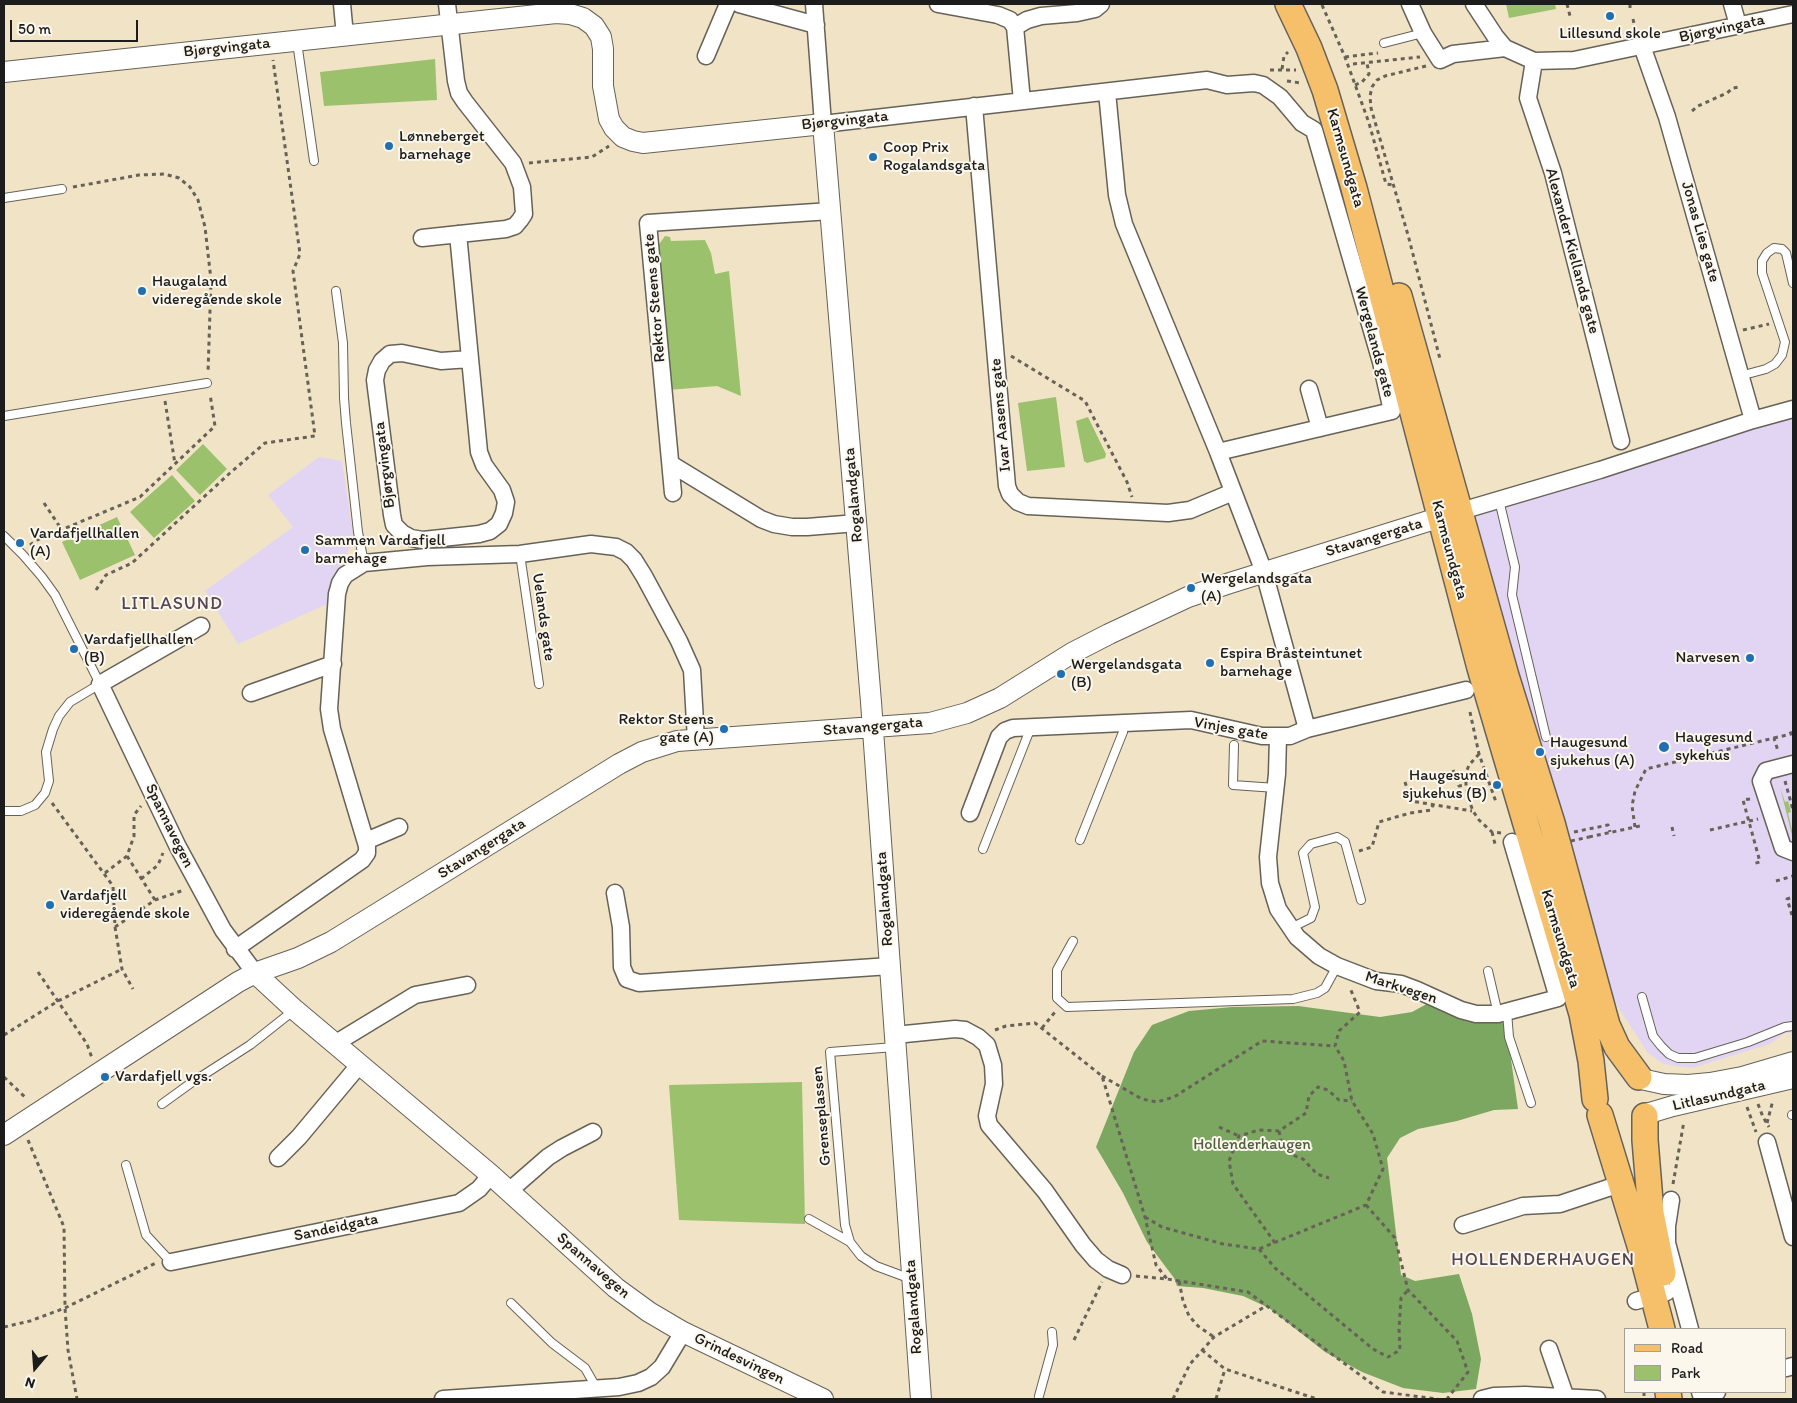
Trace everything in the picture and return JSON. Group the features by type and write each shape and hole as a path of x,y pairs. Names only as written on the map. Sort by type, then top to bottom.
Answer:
{"main road":[{"name":"Karmsundgata","path":"1288,4 1309,48 1325,90 1451,514 1506,676 1552,823 1607,1025 1617,1047 1640,1078"},
{"name":"Karmsundgata","path":"1313,5 1346,104 1451,514 1480,668 1582,1014 1592,1061 1598,1107 1662,1328"},
{"path":"1620,1072 1630,1073 1640,1078 1647,1087 1650,1096 1650,1106 1646,1115 1638,1123 1628,1127 1618,1127 1608,1122 1598,1107 1597,1090 1603,1081 1610,1075 1620,1072"},
{"name":"Karmsundgata","path":"1646,1115 1645,1140 1651,1213 1652,1296 1674,1328"}],"street":[{"path":"342,4 345,36"},
{"path":"422,238 506,228 514,226 524,214 518,175 513,163 459,93 447,4"},
{"path":"706,56 728,4"},
{"path":"739,4 816,25"},
{"name":"Rogalandgata","path":"814,4 873,728 921,1399"},
{"path":"938,4 998,15 1010,20 1015,27 1022,101"},
{"path":"1015,27 1027,20 1041,16 1086,11 1096,9 1102,4"},
{"path":"1410,4 1434,58"},
{"name":"Bjørgvingata","path":"1474,4 1505,48 1534,61 1574,60 1793,14"},
{"path":"1732,4 1738,25"},
{"name":"Bjørgvingata","path":"4,72 556,13 570,14 583,18 594,26 601,37 603,48 605,102 609,119 614,128 623,137 644,143 1207,80 1227,85 1254,83 1270,88 1302,123 1314,130"},
{"name":"Jonas Lies gate","path":"1642,46 1677,153 1753,420"},
{"name":"Bjørgvingata","path":"1434,58 1484,49 1505,48"},
{"name":"Alexander Kiellands gate","path":"1534,61 1528,98 1553,173 1621,441"},
{"path":"1107,92 1117,195 1124,224 1218,452 1264,572 1307,729 1466,690"},
{"name":"Ivar Aasens gate","path":"974,106 1007,486 1010,494 1018,502 1028,506 1168,513 1190,510 1233,492"},
{"name":"Wergelands gate","path":"1218,452 1392,411 1381,362 1314,130"},
{"name":"Rektor Steens gate","path":"673,493 648,223 831,211"},
{"name":"Bjørgvingata","path":"458,234 479,452 484,465 502,490 506,502 499,524 490,530 479,534 423,540 410,538 394,525 392,516 375,380 377,370 382,361 390,354 402,353 440,362 470,359"},
{"path":"1309,389 1320,428"},
{"name":"Stavangergata","path":"4,1135 238,982 255,973 298,958 331,942 619,764 659,746 677,741 930,723 967,714 1000,698 1072,653 1146,616 1188,598 1264,572 1793,409"},
{"path":"671,464 761,519 774,524 807,527 857,523"},
{"path":"235,949 362,860 366,853 366,841 332,729 329,709 337,594 340,583 345,575 364,563 427,557 520,554 592,544 616,547 626,552 634,560 644,576 679,641 692,670 696,740"},
{"path":"100,684 201,626"},
{"path":"252,694 333,664"},
{"name":"Spannavegen","path":"100,684 198,885 235,949 255,973 295,1010 491,1175 616,1288 649,1312 683,1332"},
{"name":"Vinjes gate","path":"970,814 999,737 1013,728 1191,720 1246,733 1278,737 1290,736 1307,729"},
{"name":"Markvegen","path":"1278,737 1276,788 1268,857 1270,883 1278,909 1291,928 1308,948 1337,966 1376,981 1401,984 1461,1010 1476,1014 1502,1013 1558,998 1508,838"},
{"path":"1789,770 1766,771 1761,781 1783,848 1793,852"},
{"path":"366,841 399,827"},
{"name":"Rogalandgata","path":"615,893 621,927 622,967 627,979 639,983 890,966"},
{"path":"336,1043 415,995 467,986"},
{"path":"895,1041 954,1029 965,1030 978,1037 986,1045 993,1065 994,1084 987,1116 989,1125 1045,1191 1083,1245 1096,1260 1115,1272"},
{"name":"Litlasundgata","path":"1640,1078 1664,1084 1688,1085 1710,1083 1742,1077 1793,1062"},
{"path":"278,1158 360,1064"},
{"name":"Litlasundgata","path":"1646,1115 1673,1106 1793,1078"},
{"path":"509,1191 548,1157 593,1132"},
{"path":"1767,1142 1793,1237"},
{"name":"Sandeidgata","path":"171,1262 459,1203 479,1189 491,1175"},
{"path":"1463,1225 1523,1206 1560,1204 1611,1187"},
{"path":"1671,1200 1667,1226 1667,1243 1690,1328"},
{"path":"443,1399 597,1389 638,1383 662,1367 683,1332"},
{"name":"Grindesvingen","path":"683,1332 823,1399"},
{"path":"1549,1349 1566,1398"},
{"path":"1482,1399 1494,1396 1525,1395 1597,1399"}],"lane":[{"path":"1384,43 1423,33"},
{"path":"297,41 314,161"},
{"path":"4,198 62,189"},
{"path":"1740,376 1766,369 1775,364 1782,355 1785,342 1762,273 1762,261 1767,253 1774,248 1782,249 1786,253 1793,283"},
{"path":"336,291 343,343 346,423 358,532 364,563"},
{"path":"4,416 208,383"},
{"path":"1499,500 1515,566 1512,595 1546,737"},
{"name":"Spannavegen","path":"4,536 30,562 55,595 100,684"},
{"name":"Uelands gate","path":"520,554 539,684"},
{"path":"5,811 21,811 35,804 45,793 49,780 46,752 53,728 59,716 70,702 100,684"},
{"path":"1080,840 1123,732 1124,722"},
{"path":"983,849 1031,727"},
{"path":"1234,745 1233,785 1276,788"},
{"path":"1291,928 1311,918 1315,907 1303,854 1311,844 1337,837 1345,842 1361,900"},
{"path":"1073,940 1057,970 1057,998 1067,1007 1077,1008 1293,999 1317,993 1325,988 1337,966"},
{"path":"1488,971 1531,1103"},
{"path":"1642,997 1654,1036 1665,1050 1678,1058 1686,1060 1748,1042 1784,1027 1793,1026"},
{"path":"162,1104 191,1083 250,1046 295,1010"},
{"name":"Grenseplassen","path":"850,1242 845,1225 830,1052 895,1041"},
{"path":"126,1165 146,1235 171,1262"},
{"path":"809,1218 850,1242 861,1256 876,1266 912,1280"},
{"path":"511,1302 552,1343 585,1368 597,1389"},
{"path":"1039,1396 1053,1345 1052,1332"}],"path":[{"path":"1567,4 1570,16"},
{"path":"1313,5 1345,57 1368,123 1386,184 1393,185"},
{"path":"1633,19 1635,28"},
{"path":"96,590 106,575 132,563 265,443 316,436 293,271 300,254 271,44"},
{"path":"1282,69 1285,53 1291,50"},
{"path":"1353,64 1434,58"},
{"path":"1434,58 1429,65 1385,76 1377,80 1372,87 1370,96 1371,108 1408,235 1442,365"},
{"path":"1355,85 1362,82 1369,74 1367,63"},
{"path":"1692,111 1698,106 1727,93 1732,88 1739,87"},
{"path":"528,164 592,157 623,137"},
{"path":"29,545 36,540 140,497 215,426 208,383 211,280 205,227 198,200 190,187 179,178 164,174 139,175 62,189"},
{"path":"995,348 1086,400 1127,482 1137,512"},
{"path":"164,391 175,464"},
{"path":"44,503 62,530"},
{"path":"1635,827 1632,806 1636,790 1646,769 1791,734 1790,728"},
{"path":"1774,738 1778,753"},
{"path":"1479,754 1469,765 1466,773 1466,785 1473,811 1479,820 1492,832 1508,838"},
{"path":"1453,770 1459,786 1466,785"},
{"path":"1789,770 1793,810"},
{"path":"1405,782 1411,802 1473,811"},
{"path":"45,793 113,886 115,927 122,969 133,988"},
{"path":"105,873 127,856 134,836 134,815 153,796"},
{"path":"1752,798 1743,800 1760,862 1752,864"},
{"path":"1368,848 1372,847 1378,822 1410,813 1431,810 1433,805"},
{"path":"1710,830 1758,819"},
{"path":"1576,832 1608,825 1610,832"},
{"path":"1569,833 1571,841 1640,826"},
{"path":"1672,827 1674,836"},
{"path":"141,878 158,865 164,850 177,845"},
{"path":"127,856 155,900"},
{"path":"1776,881 1793,876"},
{"path":"115,927 155,900 198,885"},
{"path":"1792,915 1787,899 1793,897"},
{"path":"1145,1217 1162,1226 1223,1244 1259,1249 1366,1205 1383,1169 1373,1134 1352,1101 1344,1060 1335,1046 1339,1031 1360,1012 1345,978 1337,966"},
{"path":"4,1035 58,1001 122,969"},
{"path":"38,972 87,1044 92,1058"},
{"path":"1042,1028 1062,1004"},
{"path":"978,1037 1006,1026 1035,1023 1102,1076 1142,1099 1158,1102 1174,1097 1262,1041 1335,1046"},
{"path":"1102,1076 1145,1217 1156,1265 1167,1280"},
{"path":"4,1077 40,1112"},
{"path":"1219,1127 1239,1136 1259,1130 1279,1131 1306,1113 1310,1096 1318,1087 1328,1090 1339,1100 1352,1101"},
{"path":"1745,1100 1759,1140 1767,1142"},
{"path":"1767,1124 1770,1112"},
{"path":"1671,1200 1684,1121"},
{"path":"21,1124 64,1227 65,1308 68,1350 77,1399"},
{"path":"1279,1131 1283,1151 1303,1159 1317,1174 1329,1178"},
{"path":"1239,1136 1229,1161 1233,1184 1275,1243"},
{"path":"1366,1205 1395,1238 1408,1290 1457,1341 1468,1372 1447,1399"},
{"path":"1259,1249 1275,1268 1373,1349 1388,1357 1400,1350 1401,1298 1408,1290"},
{"path":"4,1328 65,1308 154,1263 171,1262"},
{"path":"1074,1340 1115,1272 1248,1292 1383,1392 1438,1399"},
{"path":"1179,1282 1189,1316 1198,1326 1214,1337"},
{"path":"1173,1399 1190,1364 1214,1337 1266,1306"},
{"path":"1202,1350 1225,1370 1307,1398 1317,1399"},
{"path":"1216,1399 1225,1370"}],"shaded area":[{"name":"Haugesund sykehus","path":"1793,416 1793,1033 1785,1033 1770,1044 1692,1068 1664,1064 1648,1053 1600,979 1468,515"},
{"name":"Sammen Vardafjell barnehage","path":"319,457 342,461 354,541 343,559 327,604 238,644 205,591 293,527 268,495"}],"green space":[{"path":"1506,4 1555,4 1556,9 1509,18"},
{"path":"435,59 437,100 324,106 320,72"},
{"path":"665,236 670,237 671,241 705,240 711,253 715,274 729,271 741,396 717,386 668,390 655,250"},
{"path":"1056,397 1065,467 1027,471 1018,403"},
{"path":"1088,417 1106,454 1105,458 1087,463 1084,461 1076,421"},
{"path":"203,444 227,469 200,495 176,470"},
{"path":"172,475 195,501 154,538 130,512"},
{"path":"117,517 135,555 80,580 62,542"},
{"path":"1780,787 1785,802 1788,801 1791,812 1788,813 1793,835 1792,835"},
{"name":"Hollenderhaugen","path":"1434,1000 1462,1012 1506,1024 1518,1109 1494,1110 1457,1121 1418,1129 1400,1138 1387,1158 1401,1275 1415,1281 1459,1274 1472,1314 1481,1359 1476,1389 1443,1393 1403,1388 1362,1372 1325,1352 1269,1308 1243,1296 1203,1288 1177,1286 1174,1278 1147,1242 1123,1193 1096,1147 1134,1052 1152,1025 1189,1011 1232,1007 1298,1006 1380,1017 1412,1012"},
{"path":"802,1082 805,1224 679,1220 669,1085"}],"place":[{"name":"Lillesund skole","path":"1610,16"},
{"name":"Lønneberget barnehage","path":"389,146"},
{"name":"Coop Prix Rogalandsgata","path":"873,157"},
{"name":"Haugaland videregående skole","path":"142,291"},
{"name":"Vardafjellhallen (A)","path":"20,543"},
{"name":"Sammen Vardafjell barnehage","path":"305,550"},
{"name":"Wergelandsgata (A)","path":"1191,588"},
{"name":"Vardafjellhallen (B)","path":"74,649"},
{"name":"Narvesen","path":"1750,658"},
{"name":"Espira Bråsteintunet barnehage","path":"1210,663"},
{"name":"Wergelandsgata (B)","path":"1061,674"},
{"name":"Rektor Steens gate (A)","path":"724,729"},
{"name":"Haugesund sykehus","path":"1664,747"},
{"name":"Haugesund sjukehus (A)","path":"1540,752"},
{"name":"Haugesund sjukehus (B)","path":"1497,785"},
{"name":"Vardafjell videregående skole","path":"50,905"},
{"name":"Vardafjell vgs.","path":"105,1077"}],"district":[{"name":"LITLASUND","path":"172,604"},
{"name":"HOLLENDERHAUGEN","path":"1543,1260"}]}
